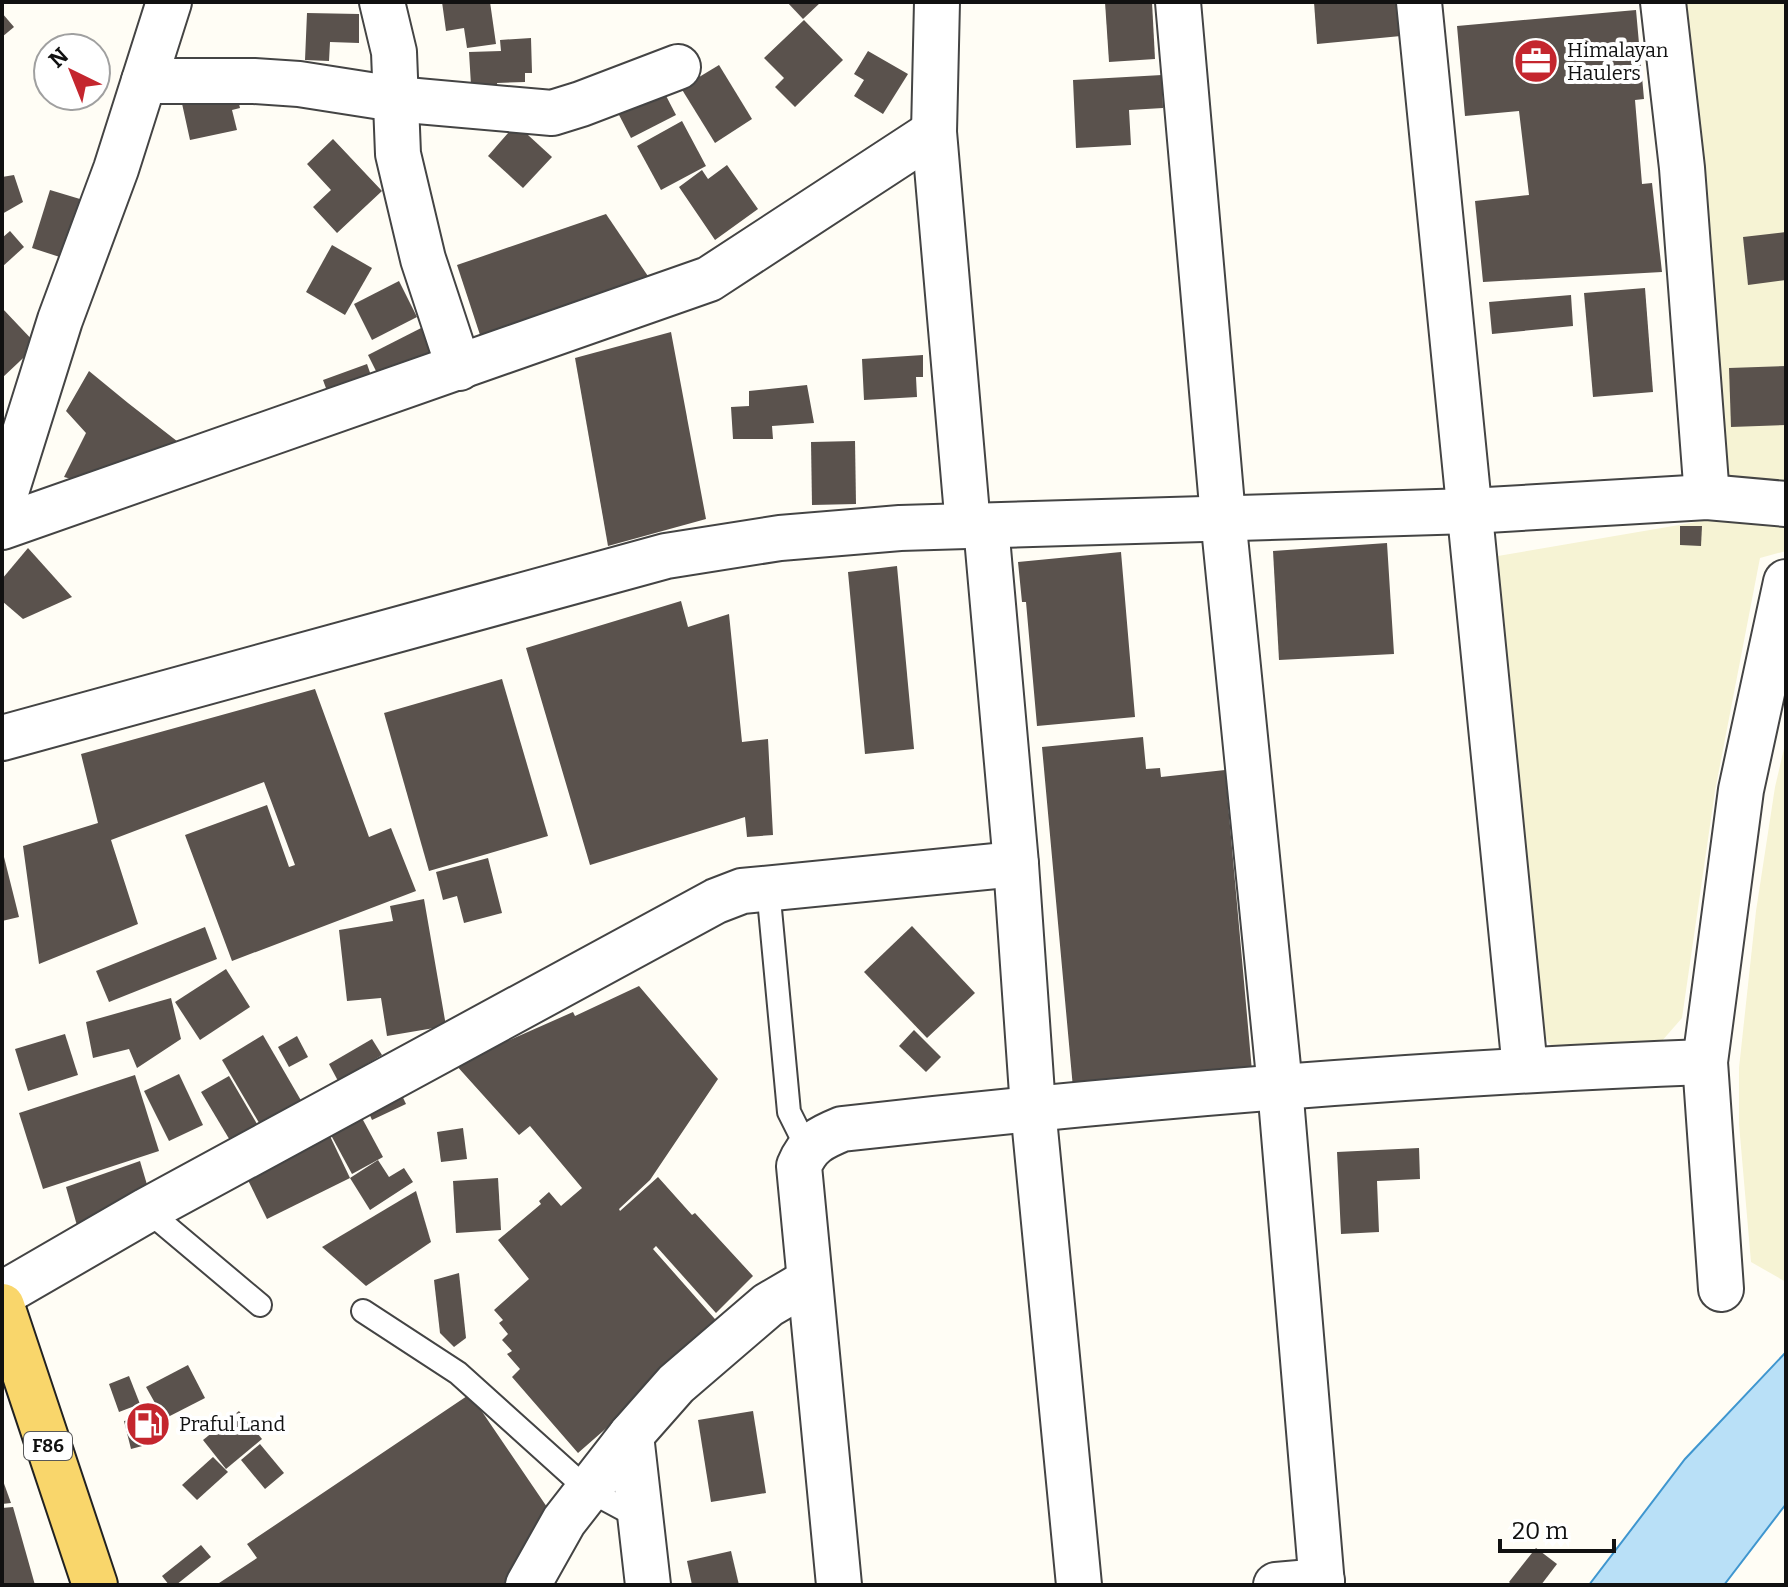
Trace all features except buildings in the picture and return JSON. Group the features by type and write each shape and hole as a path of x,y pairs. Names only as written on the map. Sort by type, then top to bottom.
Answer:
{"main road":[{"name":"F86","path":"2,1306 95,1585"}],"street":[{"path":"2,505 60,320 116,169 169,2"},
{"path":"382,2 394,52 398,154 423,259 459,368"},
{"path":"937,2 934,132 1016,864 1033,1108 1079,1585"},
{"path":"1178,2 1223,517 1280,1087 1322,1583 1276,1585"},
{"path":"1419,2 1525,1069"},
{"path":"1663,2 1682,168 1707,497"},
{"path":"144,81 299,84 395,99 552,113 678,67"},
{"path":"2,527 709,279 934,132"},
{"path":"2,738 666,556 780,538 900,528 1470,511 1707,497 1786,504"},
{"path":"1721,1289 1705,1062 1741,790 1786,582"},
{"path":"2,1294 147,1210 716,901 742,891 1016,864"},
{"path":"839,1585 799,1166 807,1148 820,1138 842,1129 1033,1108 1525,1069 1705,1062"},
{"path":"528,1585 564,1521 631,1435 676,1384 768,1305 809,1281"},
{"path":"631,1435 648,1585"}],"lane":[{"path":"768,888 789,1112 807,1148"},
{"path":"147,1210 260,1305"},
{"path":"363,1311 458,1373 588,1490 640,1518"}],"shaded area":[{"path":"1680,2 1786,2 1786,551 1760,558 1715,791 1682,1018 1661,1042 1555,1050 1537,1028 1492,557 1720,518"},
{"path":"1786,740 1786,1282 1751,1262 1739,1124 1739,1068 1756,911 1775,787"}],"water":[{"path":"1786,1352 1786,1504 1724,1585 1589,1585 1685,1459"}],"place":[{"name":"Himalayan Haulers","path":"1536,61"},
{"name":"Praful Land","path":"148,1424"}]}
